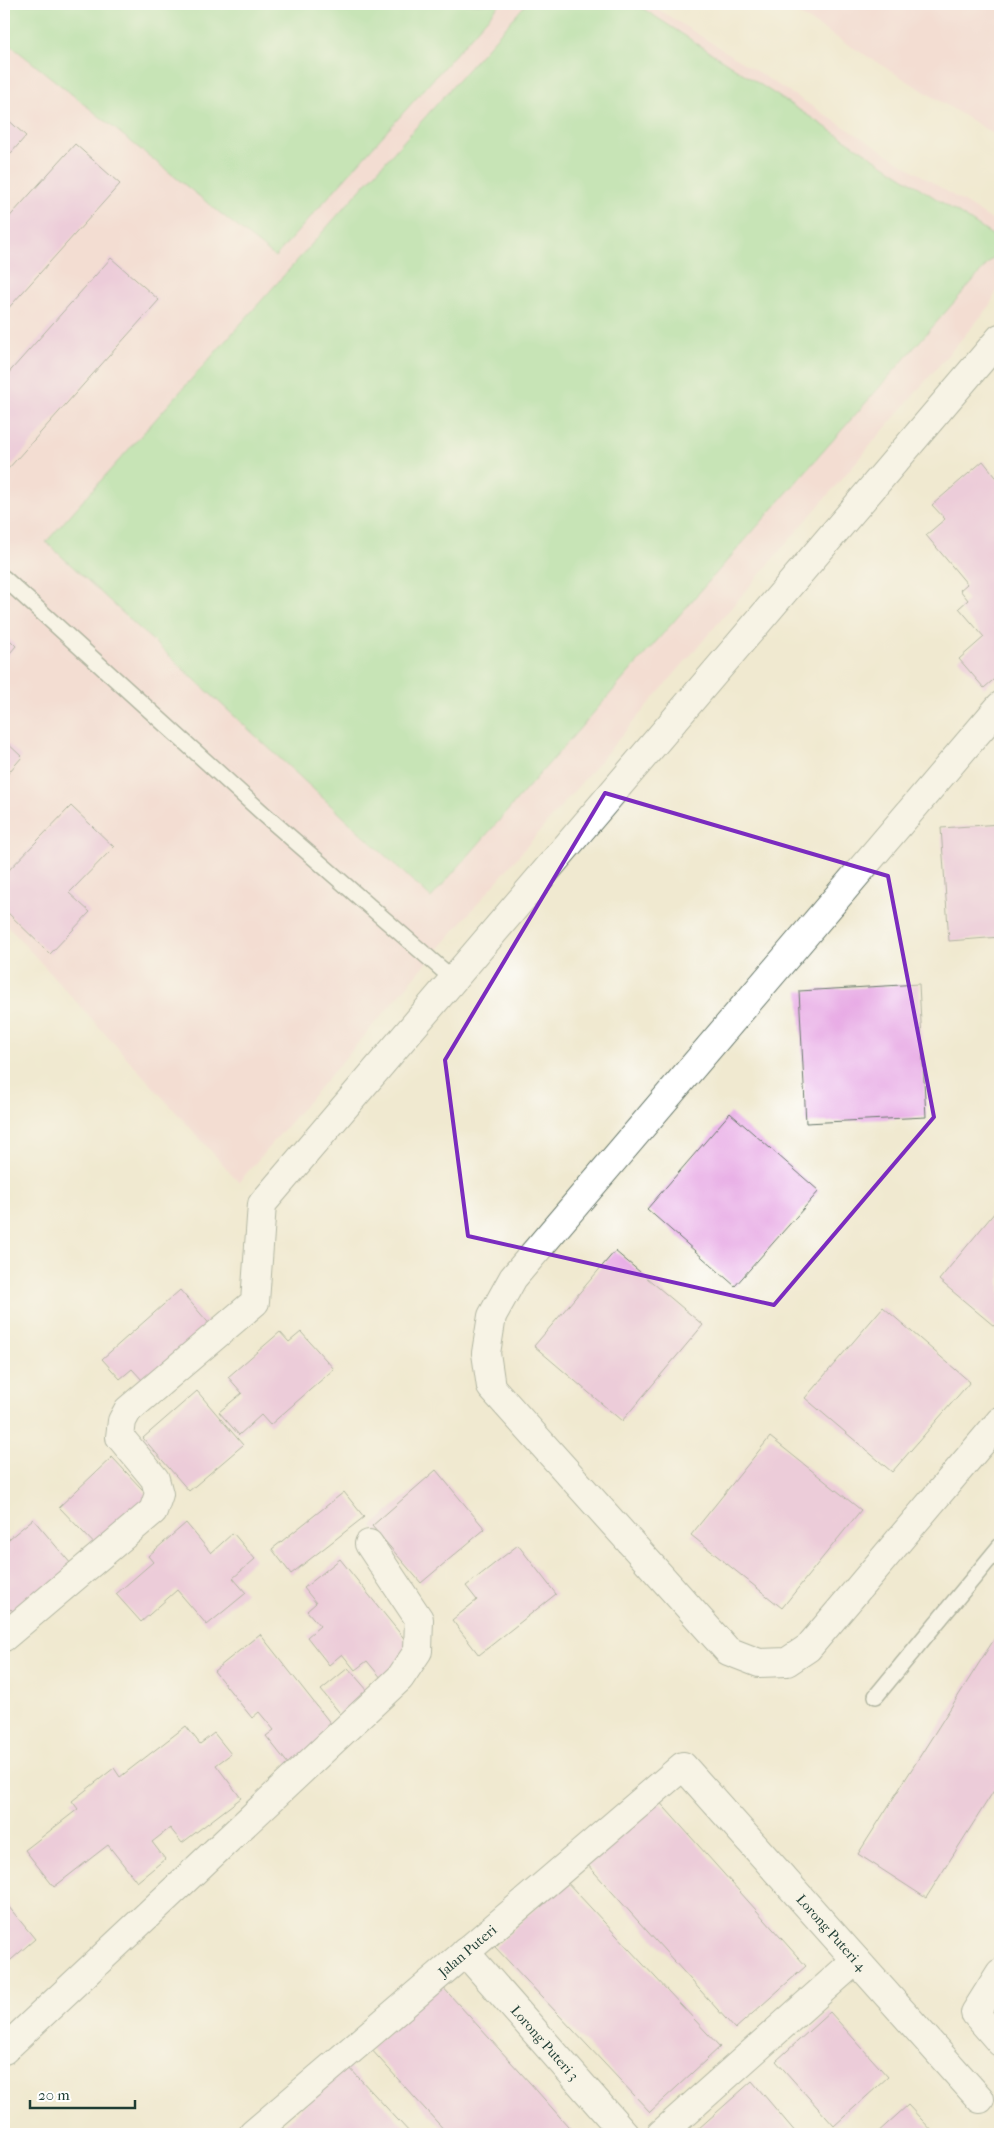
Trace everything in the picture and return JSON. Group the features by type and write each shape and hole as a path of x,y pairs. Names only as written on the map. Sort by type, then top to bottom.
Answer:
{"street":[{"path":"4,1637 153,1511 159,1494 155,1478 120,1436 122,1421 128,1410 255,1302 262,1204 1000,338"},
{"path":"1000,706 513,1278 492,1316 486,1353 491,1387 728,1651 759,1663 787,1662 808,1648 1000,1420"},
{"path":"4,2050 400,1678 418,1651 419,1619 369,1544"},
{"name":"Jalan Puteri","path":"253,2134 683,1766"},
{"name":"Lorong Puteri 4","path":"683,1766 980,2099"},
{"name":"Lorong Puteri 3","path":"465,1952 625,2134"},
{"path":"661,2134 856,1960"},
{"path":"1000,1973 975,2013 1000,2042"}],"lane":[{"path":"4,578 266,816 453,979"},
{"path":"876,1696 1000,1546"}],"path":[{"path":"4,2126 10,2134"}],"highlighted area":[{"path":"605,793 888,876 934,1117 774,1305 468,1236 445,1060"}],"shaded area":[{"path":"4,4 650,4 1000,225 1000,284 989,307 239,1182 4,922"},
{"path":"782,4 1000,4 1000,138"}],"green space":[{"path":"4,4 500,4 275,257 4,40"},
{"path":"526,4 636,4 1000,240 1000,250 431,898 46,542"}],"building":[{"path":"4,116 26,136 4,161"},
{"path":"75,144 120,184 4,313 4,223"},
{"path":"111,258 159,300 8,469 4,466 4,378"},
{"path":"983,461 1000,482 1000,674 984,688 959,659 984,637 959,608 968,600 960,590 967,584 926,535 945,519 932,505"},
{"path":"4,634 16,646 4,660"},
{"path":"4,740 22,757 4,778"},
{"path":"71,806 114,847 69,893 90,912 50,954 4,909 4,875"},
{"path":"1000,824 1000,937 949,941 941,828"},
{"path":"919,984 926,1117 806,1123 799,991"},
{"path":"730,1113 819,1191 735,1286 647,1209"},
{"path":"1000,1206 1000,1331 939,1280"},
{"path":"615,1251 703,1325 622,1421 534,1346"},
{"path":"180,1290 220,1336 154,1393 132,1369 120,1379 102,1359"},
{"path":"883,1307 970,1382 892,1472 805,1398"},
{"path":"280,1332 289,1342 301,1332 334,1369 270,1425 261,1415 239,1435 219,1412 242,1393 228,1377"},
{"path":"197,1391 243,1445 189,1491 143,1438"},
{"path":"770,1437 861,1510 782,1608 691,1535"},
{"path":"112,1457 155,1503 103,1553 59,1507"},
{"path":"436,1470 485,1529 421,1583 372,1526"},
{"path":"344,1492 364,1517 291,1574 272,1549"},
{"path":"33,1519 77,1571 19,1619 11,1609 4,1615 4,1543"},
{"path":"186,1523 211,1553 233,1533 255,1559 233,1578 246,1593 207,1625 177,1590 141,1622 116,1594 153,1562 148,1556"},
{"path":"518,1545 556,1594 479,1655 452,1620 477,1600 466,1586"},
{"path":"340,1559 415,1652 382,1679 367,1661 355,1670 342,1654 329,1665 307,1637 320,1626 307,1611 316,1603 304,1588"},
{"path":"1000,1630 1000,1781 926,1898 858,1854"},
{"path":"260,1634 339,1734 293,1770 266,1736 274,1730 259,1712 252,1718 214,1671"},
{"path":"348,1668 375,1699 347,1722 321,1690"},
{"path":"186,1726 200,1744 214,1733 231,1754 216,1765 241,1798 182,1843 170,1828 152,1842 165,1859 137,1882 108,1845 54,1887 25,1850 78,1809 72,1801 114,1768 120,1777"},
{"path":"657,1799 806,1966 735,2029 586,1863"},
{"path":"565,1880 720,2047 650,2112 495,1947"},
{"path":"4,1901 35,1939 4,1966"},
{"path":"440,1984 575,2134 448,2134 370,2048"},
{"path":"830,2012 888,2077 834,2126 776,2061"},
{"path":"347,2065 411,2134 275,2133"},
{"path":"752,2081 797,2134 702,2134 698,2129"},
{"path":"908,2105 935,2134 876,2134"}]}
